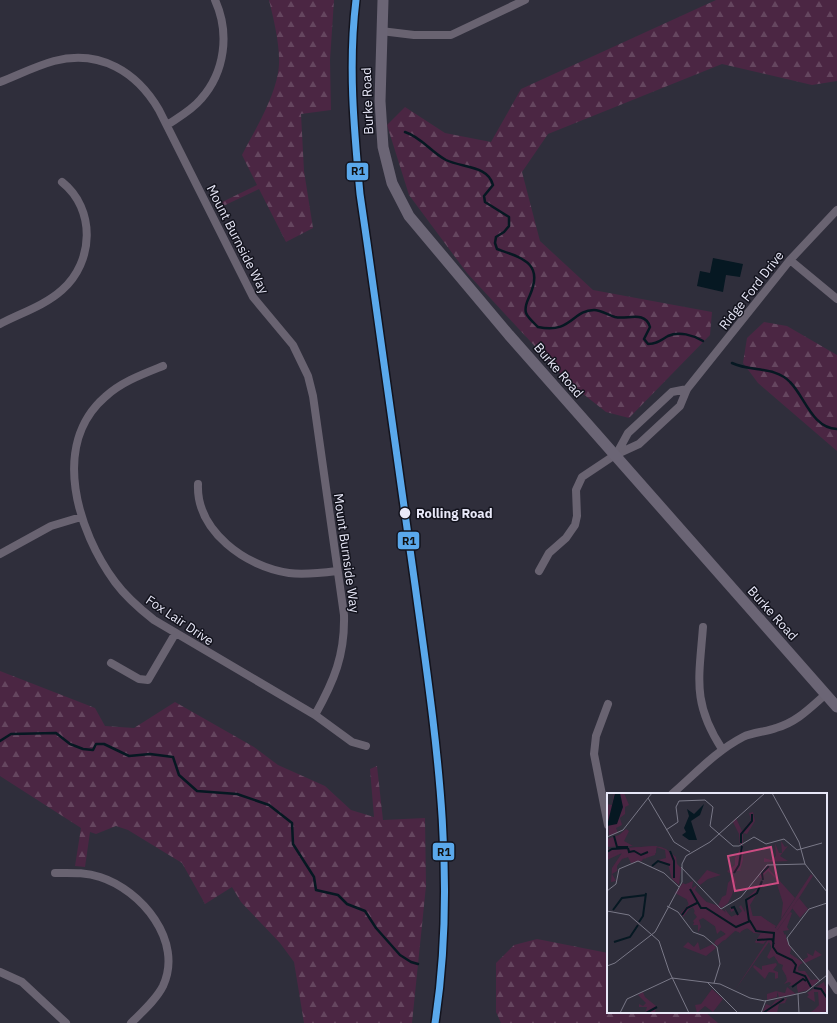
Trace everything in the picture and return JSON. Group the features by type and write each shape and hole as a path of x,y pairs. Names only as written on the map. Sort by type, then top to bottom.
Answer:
{"street":[{"path":"167,125 201,100 219,69 223,50 224,32 222,19 215,0"},
{"name":"Burke Road","path":"383,0 380,101 382,132 387,166 400,201 417,228 837,707"},
{"path":"381,31 414,35 451,35 525,0"},
{"name":"Mount Burnside Way","path":"0,82 63,60 79,58 102,61 125,72 144,88 167,125 253,297 294,345 308,376 313,396 344,616 343,644 335,676 315,715"},
{"path":"1,322 44,302 62,290 76,273 84,257 87,234 84,212 78,199 62,182"},
{"name":"Ridge Ford Drive","path":"539,572 545,558 566,538 575,525 577,516 575,497 579,482 587,473 615,455 639,444 680,406 687,389 790,260 837,210"},
{"path":"790,260 837,299"},
{"name":"Fox Lair Drive","path":"163,366 134,378 114,389 94,408 86,420 78,439 75,459 76,484 81,517 96,551 116,583 140,609 175,634 315,715 352,742 366,746"},
{"path":"615,455 628,433 672,392 687,389"},
{"path":"198,484 200,505 212,527 229,546 248,559 267,568 288,573 312,574 337,571"},
{"path":"0,554 51,526 81,517"},
{"path":"703,627 699,680 700,700 711,733 722,749"},
{"path":"111,663 144,681 148,680 175,634"},
{"path":"673,793 722,749 746,736 777,728 792,722 803,715 826,694"},
{"path":"607,820 594,754 596,736 608,704"},
{"path":"55,873 92,874 118,884 139,900 151,914 162,933 168,958 166,975 156,997 131,1023"},
{"path":"827,936 837,931"},
{"path":"0,972 22,982 66,1023"},
{"path":"827,975 837,990"}],"green space":[{"path":"269,0 334,0 330,60 331,110 301,114 304,171 313,228 286,242 259,189 219,208 218,204 257,185 242,155 268,105 276,84 278,73 278,46"},
{"path":"716,0 837,0 837,81 812,85 722,64 548,134 522,172 540,241 593,290 712,312 710,335 629,418 606,412 568,382 467,273 409,195 387,125 405,107 445,133 491,142 521,89"},
{"path":"764,322 787,326 837,355 837,451 758,383 743,363 747,338"},
{"path":"0,671 95,708 105,726 134,728 175,702 254,747 278,765 325,786 351,810 374,817 370,769 377,766 383,820 425,818 426,886 412,1023 304,1023 294,962 280,943 241,902 232,887 205,904 182,863 128,830 116,826 96,834 90,832 85,867 75,866 81,828 0,776"},
{"path":"537,939 607,953 607,1013 706,1013 718,1023 501,1023 496,1012 496,963 514,945"}],"water":[{"path":"713,258 743,264 740,277 726,275 723,292 697,286 700,271 710,273"}],"waterway":[{"path":"405,132 416,137 446,160 480,170 490,179 493,185 484,196 485,202 509,217 509,226 504,232 496,237 495,243 497,249 515,255 528,263 532,269 534,284 526,303 526,313 538,327 549,328 565,325 587,311 597,310 620,318 640,317 644,319 648,322 650,327 644,339 648,344 656,343 668,336 677,334 690,335 703,341"},
{"path":"732,363 747,368 770,371 784,377 795,388 815,418 828,427 837,429"},
{"path":"0,741 11,734 56,733 70,744 83,749 93,750 96,744 104,744 129,756 150,754 173,757 179,775 197,791 237,794 269,805 292,823 293,844 314,877 316,890 338,895 347,904 365,911 376,928 400,955 411,962 418,964"}],"transit line":[{"name":"R1","path":"356,0 352,49 352,73 360,194 423,640 441,803 444,858 444,912 442,967 435,1023"}],"place":[{"name":"Rolling Road","path":"405,513"}]}
